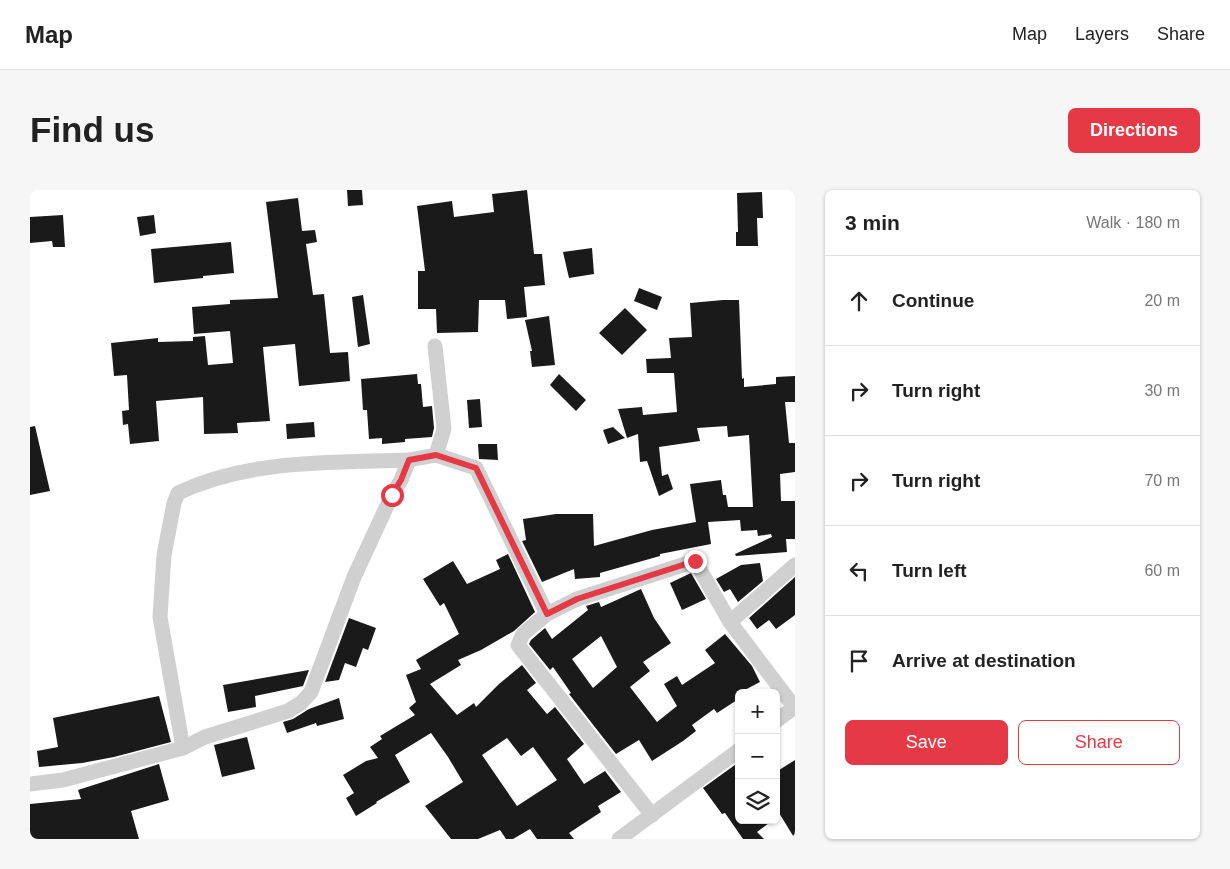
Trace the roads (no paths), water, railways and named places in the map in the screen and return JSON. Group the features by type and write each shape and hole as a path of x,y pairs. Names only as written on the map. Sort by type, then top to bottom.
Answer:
{"street":[{"path":"434,346 444,429 436,455"},
{"path":"183,748 160,616 164,555 174,503 178,494 193,486 270,466 409,460 436,455 476,468 547,614"},
{"path":"30,784 63,780 183,748 205,737 288,711 301,703 311,692 354,577 409,460"},
{"path":"652,815 518,645 523,634 547,614 577,599 695,561 730,622 795,707 780,718"},
{"path":"730,622 795,565"},
{"path":"619,839 735,753"}]}
